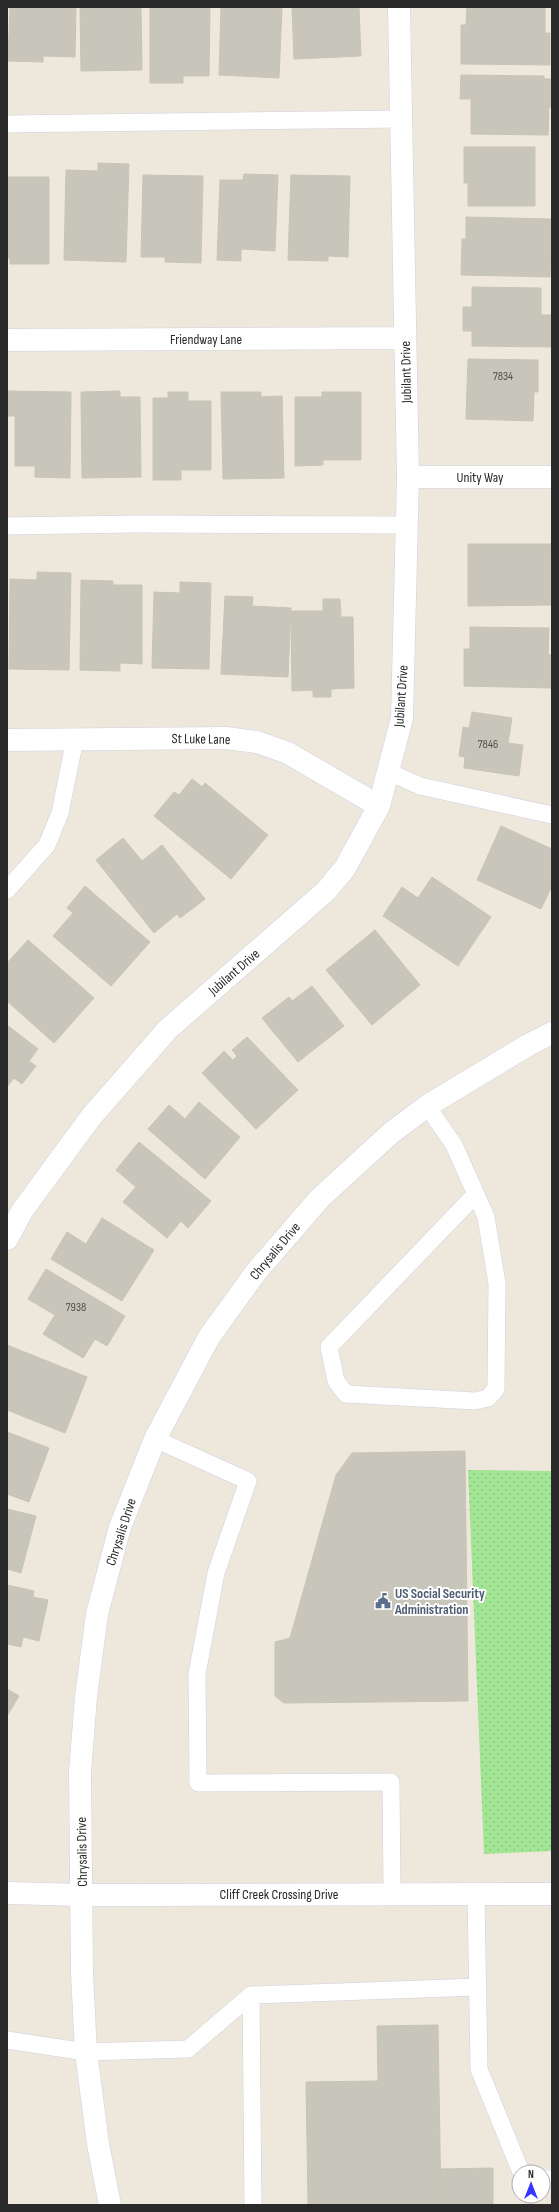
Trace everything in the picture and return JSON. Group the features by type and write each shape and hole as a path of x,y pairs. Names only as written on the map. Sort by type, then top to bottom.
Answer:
{"street":[{"name":"Jubilant Drive","path":"7,1239 22,1211 91,1117 168,1029 326,891 345,868 379,806 402,718 407,525 408,477 399,7"},
{"name":"Friendway Lane","path":"7,340 405,338"},
{"name":"Unity Way","path":"408,477 552,477"},
{"name":"St Luke Lane","path":"7,740 226,738 258,742 288,752 379,806"},
{"name":"Chrysalis Drive","path":"110,2205 98,2144 86,2052 82,1974 80,1772 86,1697 97,1614 120,1527 155,1439 209,1337 256,1272 320,1198 391,1133 427,1106 528,1045 552,1033"},
{"name":"Cliff Creek Crossing Drive","path":"7,1893 82,1895 552,1894"}],"lane":[{"path":"7,124 401,120"},
{"path":"7,526 136,524 407,525"},
{"path":"7,890 47,846 60,813 75,739"},
{"path":"388,772 420,786 552,815"},
{"path":"427,1106 454,1145 476,1194 486,1217 497,1283 496,1389 488,1398 475,1401 346,1394 336,1381 329,1347 476,1194"},
{"path":"155,1439 248,1481 216,1573 197,1674 198,1783 391,1782 392,1894"},
{"path":"476,1894 479,2069 518,2164"},
{"path":"7,2040 86,2052 188,2049 251,1995 478,1987"},
{"path":"251,1995 253,2205"}],"green space":[{"path":"468,1470 552,1471 552,1851 484,1854"}],"building":[{"path":"10,7 76,7 75,57 43,56 43,62 8,61"},
{"path":"80,7 141,7 142,70 81,71"},
{"path":"150,7 210,7 209,76 183,76 183,83 150,83"},
{"path":"221,7 282,7 279,78 219,75"},
{"path":"292,7 359,7 361,56 294,59"},
{"path":"467,7 545,7 545,33 550,33 550,65 461,64 461,25 466,25"},
{"path":"461,75 544,76 544,79 552,79 552,107 549,107 548,135 471,134 471,99 460,99"},
{"path":"464,147 535,147 535,206 468,206 468,183 464,183"},
{"path":"98,163 129,164 126,262 64,260 66,170 98,171"},
{"path":"244,174 278,175 275,251 241,249 241,261 217,260 220,180 243,180"},
{"path":"143,175 203,176 201,263 165,262 165,257 141,257"},
{"path":"291,175 350,176 348,257 328,256 328,261 288,260"},
{"path":"7,177 49,177 49,264 10,264 10,258 7,258"},
{"path":"466,217 552,219 550,277 461,275 462,239 466,239"},
{"path":"472,287 541,288 541,315 551,315 551,347 472,346 472,331 463,331 463,307 472,307"},
{"path":"468,359 538,360 538,392 534,392 533,421 466,419"},
{"path":"7,391 71,392 70,478 35,477 35,466 15,466 15,416 7,416"},
{"path":"120,391 120,397 140,397 141,477 82,478 81,392"},
{"path":"168,392 188,392 188,401 211,401 211,470 181,470 181,480 153,480 153,398 168,398"},
{"path":"221,392 261,392 261,397 282,396 284,478 223,479"},
{"path":"322,392 361,392 361,460 323,460 323,465 295,466 295,397 322,397"},
{"path":"468,544 552,544 552,605 468,606"},
{"path":"37,572 71,573 69,670 9,669 10,579 37,580"},
{"path":"81,580 113,581 113,585 142,585 142,664 120,663 120,671 80,670"},
{"path":"180,582 211,583 209,669 152,668 154,592 180,593"},
{"path":"225,596 253,597 252,606 291,608 288,677 221,674"},
{"path":"323,599 340,599 341,617 353,617 354,688 331,689 331,697 313,697 313,690 292,691 291,611 323,611"},
{"path":"470,627 549,628 548,655 552,655 552,688 464,686 464,649 470,649"},
{"path":"472,712 512,718 508,743 523,745 519,776 464,768 465,757 459,756 463,727 469,728"},
{"path":"192,779 202,787 205,783 268,835 231,879 154,816 174,792 179,795"},
{"path":"501,826 552,849 552,886 541,909 477,880"},
{"path":"123,838 142,861 162,845 205,899 180,918 177,914 154,933 96,860"},
{"path":"432,877 491,917 458,966 383,916 402,887 418,898"},
{"path":"85,886 150,942 111,986 53,936 73,913 67,908"},
{"path":"375,930 420,985 372,1025 326,970"},
{"path":"28,940 94,998 54,1043 7,1001 7,963"},
{"path":"312,986 344,1026 298,1062 262,1018 289,997 292,1001"},
{"path":"7,1025 38,1049 29,1061 36,1066 22,1084 14,1078 7,1087"},
{"path":"247,1037 298,1090 256,1129 202,1073 224,1051 233,1060 237,1056 232,1050"},
{"path":"199,1102 240,1137 205,1179 148,1129 169,1105 185,1119"},
{"path":"139,1142 211,1201 188,1228 181,1221 167,1238 123,1202 136,1187 116,1170"},
{"path":"102,1218 154,1250 122,1301 51,1259 67,1232 86,1244"},
{"path":"46,1269 125,1316 107,1346 95,1339 83,1358 43,1334 55,1315 28,1299"},
{"path":"7,1345 87,1377 65,1433 7,1410"},
{"path":"7,1432 49,1448 29,1502 7,1494"},
{"name":"US Social Security Administration","path":"465,1451 468,1701 284,1703 275,1696 275,1642 290,1638 336,1475 352,1453"},
{"path":"7,1509 36,1516 21,1573 7,1569"},
{"path":"7,1585 34,1591 33,1597 48,1600 39,1641 23,1637 21,1647 7,1644"},
{"path":"7,1689 19,1696 7,1716"},
{"path":"438,2025 441,2205 308,2205 306,2082 378,2081 377,2026"},
{"path":"493,2168 493,2205 441,2205 440,2169"}],"place":[{"name":"US Social Security Administration","path":"383,1601"}]}
